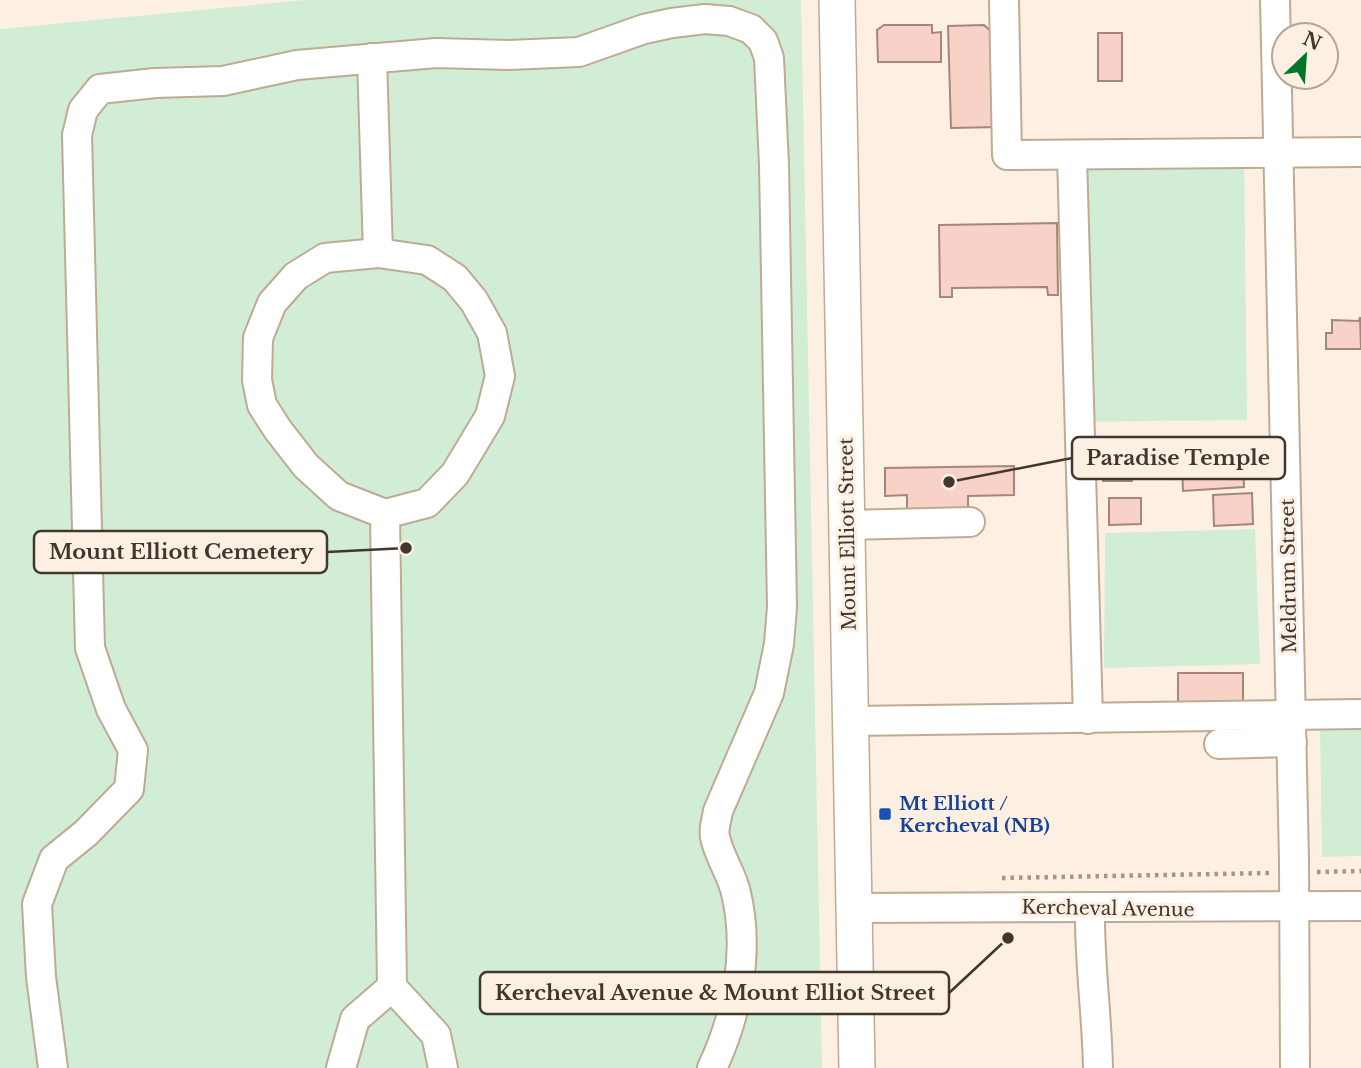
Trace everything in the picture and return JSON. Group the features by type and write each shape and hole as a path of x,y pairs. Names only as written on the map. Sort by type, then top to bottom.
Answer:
{"main road":[{"name":"Mount Elliott Street","path":"837,0 857,1068"}],"street":[{"path":"1004,0 1007,155 1361,152"},
{"name":"Meldrum Street","path":"1275,0 1295,907 1295,1068"},
{"path":"53,1068 41,976 37,904 54,859 86,833 129,789 133,750 111,709 90,648 77,135 83,110 100,89 155,83 223,81 297,65 436,53 508,55 579,52 645,29 705,19 729,21 751,29 763,41 769,58 774,165 782,607 779,644 769,693 718,811 715,825 714,836 736,893 740,955 738,989 729,1025 712,1068"},
{"path":"372,58 378,254"},
{"path":"1072,156 1088,719"},
{"path":"378,254 427,260 455,278 474,301 492,333 500,376 490,416 455,474 427,503 385,514 339,496 306,466 261,405 257,380 258,338 272,303 296,276 325,258 378,254"},
{"path":"385,514 392,987 436,1035 443,1068"},
{"path":"847,525 970,522"},
{"path":"1219,744 1361,713"},
{"path":"851,721 1088,719 1291,728"},
{"name":"Kercheval Avenue","path":"855,908 1205,909 1361,906"},
{"path":"1090,907 1090,950 1095,986 1098,1068"},
{"path":"341,1068 355,1019 392,987"}],"path":[{"path":"992,878 1361,871"}],"green space":[{"path":"305,0 801,0 822,1068 0,1068 0,29"},
{"path":"1244,157 1247,420 1069,422 1065,161"},
{"path":"1255,529 1260,664 1104,668 1105,533"},
{"path":"1361,725 1361,856 1322,857 1320,726"}],"building":[{"path":"884,25 932,25 932,33 941,32 941,62 878,62 877,30"},
{"path":"984,25 995,35 998,127 951,128 948,26"},
{"path":"1098,33 1122,33 1122,81 1098,81"},
{"path":"1057,223 1058,295 1048,295 1047,287 952,288 952,297 940,297 939,225"},
{"path":"1360,317 1361,349 1326,349 1326,333 1332,333 1332,320 1359,321"},
{"path":"1243,459 1244,487 1183,491 1182,462"},
{"path":"1103,461 1132,461 1132,481 1103,481"},
{"path":"1014,466 1014,495 968,496 968,511 907,512 907,495 885,496 885,468"},
{"path":"1252,493 1253,524 1214,526 1213,495"},
{"path":"1109,498 1141,498 1141,524 1109,525"},
{"path":"1178,673 1243,673 1243,703 1178,703"}],"place":[{"name":"Paradise Temple","path":"949,482"},
{"name":"Mount Elliott Cemetery","path":"406,548"},
{"name":"Mt Elliott / Kercheval (NB)","path":"885,814"},
{"name":"Kercheval Avenue & Mount Elliot Street","path":"1008,938"}]}
